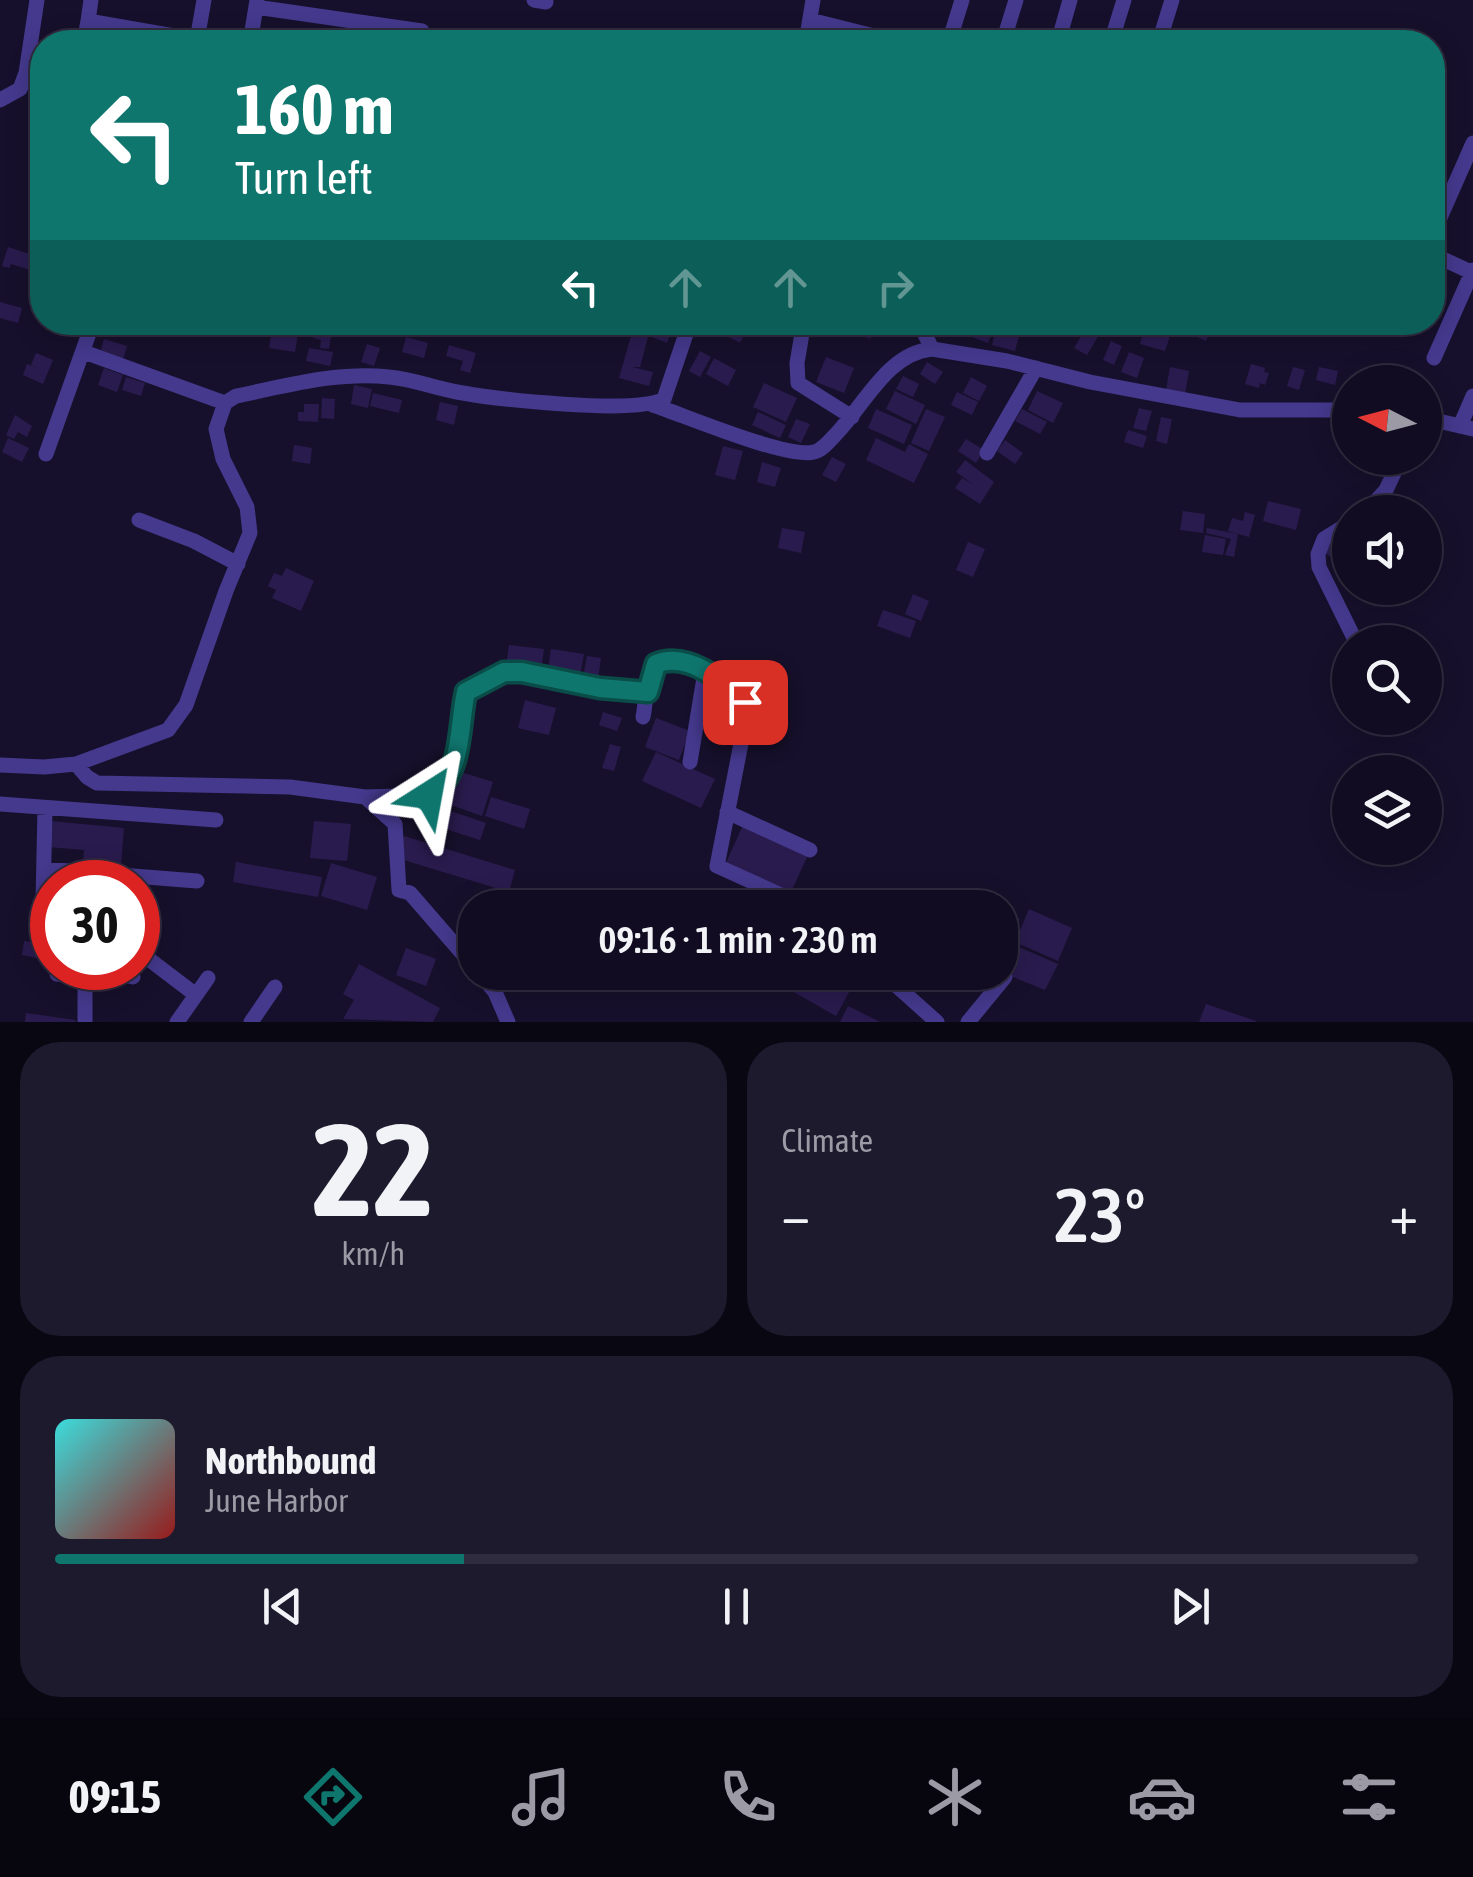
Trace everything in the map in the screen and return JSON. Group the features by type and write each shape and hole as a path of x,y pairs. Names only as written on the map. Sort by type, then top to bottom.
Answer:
{"street":[{"path":"36,30 37,0"},
{"path":"86,30 91,0"},
{"path":"204,0 205,30"},
{"path":"808,30 813,0"},
{"path":"953,30 962,0"},
{"path":"1006,30 1016,0"},
{"path":"1061,30 1070,0"},
{"path":"1115,30 1124,0"},
{"path":"1163,30 1172,0"},
{"path":"252,30 256,4 410,30"},
{"path":"810,20 850,30"},
{"path":"88,21 141,30"},
{"path":"0,100 30,78"},
{"path":"1445,207 1473,144"},
{"path":"1445,260 1473,272 1445,334"},
{"path":"46,454 89,335"},
{"path":"652,405 664,399 686,335"},
{"path":"802,335 798,383 852,417"},
{"path":"925,335 932,349"},
{"path":"1434,358 1444,335"},
{"path":"0,764 76,764 107,750 153,738 176,722 186,706 248,543 251,520 218,441 219,416 225,403 236,396 363,375 405,379 493,398 579,405 652,405 797,452 814,452 823,448 900,361 910,354 932,349 1240,410 1332,410"},
{"path":"84,352 225,403"},
{"path":"986,453 1036,368"},
{"path":"1466,427 1473,396"},
{"path":"138,520 194,541 238,564"},
{"path":"1332,533 1324,538 1318,554 1319,568 1332,593"},
{"path":"643,718 656,664 668,659 682,661 722,680 748,708 717,866 770,890"},
{"path":"76,764 97,783 290,788 365,797 429,795 442,788 453,768 466,692 504,672 648,692"},
{"path":"690,762 704,672"},
{"path":"365,797 395,824 399,890 410,894 458,948"},
{"path":"0,804 216,820"},
{"path":"44,860 45,808"},
{"path":"728,812 810,850"},
{"path":"160,880 197,881"},
{"path":"160,968 196,995"},
{"path":"177,1022 208,978"},
{"path":"251,1022 275,988"},
{"path":"85,1022 88,990"},
{"path":"493,990 508,1022"},
{"path":"901,990 936,1022"},
{"path":"968,1022 994,990"}],"building":[{"path":"8,247 30,254 30,270 11,264 9,268 2,266"},
{"path":"0,302 22,308 18,323 0,318"},
{"path":"271,335 298,335 295,352 269,348"},
{"path":"331,335 329,349 320,348 321,340 313,338"},
{"path":"631,335 648,337 640,367 632,367 653,372 649,386 619,378"},
{"path":"647,335 670,335 667,343"},
{"path":"726,335 744,335 740,343"},
{"path":"969,335 991,335 988,343"},
{"path":"995,335 1019,335 1015,351 992,345"},
{"path":"1082,335 1099,335 1087,355 1074,348"},
{"path":"1142,335 1170,335 1165,351 1140,344"},
{"path":"406,337 428,343 424,358 402,352"},
{"path":"104,339 127,346 123,360 100,353"},
{"path":"1111,341 1122,346 1114,365 1103,360"},
{"path":"367,344 380,348 374,366 361,362"},
{"path":"449,345 476,353 470,373 460,370 463,361 446,356"},
{"path":"309,348 333,352 330,366 306,361"},
{"path":"700,351 711,357 700,377 689,371"},
{"path":"1129,352 1144,358 1137,378 1121,372"},
{"path":"36,353 53,360 43,384 23,375 27,364 37,368 31,365"},
{"path":"826,357 854,368 844,393 816,382"},
{"path":"714,358 736,370 728,386 706,374"},
{"path":"927,362 943,372 935,384 920,374"},
{"path":"1251,364 1269,373 1265,385 1260,383 1259,388 1245,384"},
{"path":"1170,367 1189,371 1185,394 1166,390"},
{"path":"1293,367 1305,370 1299,390 1287,386"},
{"path":"1319,367 1332,370 1332,384 1316,380"},
{"path":"104,368 123,375 117,392 98,385"},
{"path":"903,376 919,384 913,397 896,389"},
{"path":"126,377 145,383 141,396 122,390"},
{"path":"971,377 987,386 979,401 963,393"},
{"path":"764,383 797,398 786,422 753,407"},
{"path":"354,385 372,389 368,408 351,404"},
{"path":"895,391 925,405 916,424 886,409"},
{"path":"1037,391 1063,403 1053,423 1028,410"},
{"path":"957,392 978,402 972,415 951,405"},
{"path":"373,393 402,400 399,413 370,406"},
{"path":"322,398 335,399 334,419 321,418"},
{"path":"440,402 458,406 454,425 436,420"},
{"path":"304,404 319,404 318,422 298,421"},
{"path":"1139,408 1152,411 1146,431 1133,428"},
{"path":"876,409 912,425 904,444 868,428"},
{"path":"926,409 945,417 929,451 911,443"},
{"path":"1022,409 1047,422 1040,434 1015,421"},
{"path":"758,412 786,425 780,438 752,425"},
{"path":"15,415 32,426 27,437 18,432 14,439 6,435"},
{"path":"1161,417 1172,419 1167,444 1156,441"},
{"path":"796,419 810,424 801,443 788,437"},
{"path":"1128,430 1147,436 1143,448 1124,442"},
{"path":"8,438 29,448 22,462 2,452"},
{"path":"876,438 905,452 909,444 928,454 914,483 866,460"},
{"path":"966,439 984,450 976,463 958,451"},
{"path":"1005,440 1023,453 1015,464 997,451"},
{"path":"294,445 312,448 310,464 292,461"},
{"path":"723,446 743,451 735,480 715,475"},
{"path":"832,457 846,464 836,482 822,475"},
{"path":"965,460 994,482 980,504 955,488 962,478 974,485 956,472"},
{"path":"762,462 781,468 775,487 757,482"},
{"path":"1268,501 1301,509 1296,530 1263,521"},
{"path":"1183,511 1205,514 1203,533 1180,530"},
{"path":"1245,512 1255,515 1249,537 1228,531 1232,518 1243,521"},
{"path":"782,528 805,532 801,553 778,548"},
{"path":"1207,528 1238,534 1234,557 1225,555 1231,539 1206,533"},
{"path":"1205,535 1226,539 1223,555 1202,552"},
{"path":"1332,539 1332,558 1324,553"},
{"path":"968,542 985,549 973,577 956,570"},
{"path":"286,568 314,581 301,611 272,598 276,590 268,586 274,573 282,576"},
{"path":"913,594 929,601 921,621 905,614"},
{"path":"883,610 916,621 910,638 877,626"},
{"path":"509,645 544,649 541,670 506,666"},
{"path":"551,649 584,654 580,675 548,669"},
{"path":"587,656 601,658 598,679 583,677"},
{"path":"525,700 556,708 549,735 518,728"},
{"path":"603,712 622,718 617,731 599,725"},
{"path":"656,718 690,731 679,760 645,747"},
{"path":"610,744 621,747 614,771 602,768"},
{"path":"656,752 715,779 701,808 642,781"},
{"path":"458,771 493,782 482,816 448,804"},
{"path":"491,797 530,809 524,829 485,816"},
{"path":"445,809 486,823 480,840 439,827"},
{"path":"50,821 124,828 121,860 83,860 84,850 48,847"},
{"path":"314,821 351,824 347,861 310,858"},
{"path":"744,823 809,853 792,890 725,865"},
{"path":"404,836 515,870 510,890 502,890 397,858"},
{"path":"236,862 322,877 318,897 233,882"},
{"path":"331,863 377,877 367,910 321,896"},
{"path":"1029,909 1072,928 1058,961 1018,943"},
{"path":"24,941 30,942 30,957 22,955"},
{"path":"1018,947 1058,964 1045,990 1018,979"},
{"path":"406,948 436,959 426,986 396,975"},
{"path":"359,964 440,1008 433,1022 343,1019 354,1000 343,994"},
{"path":"790,990 850,990 836,1016"},
{"path":"1206,1004 1256,1021 1256,1022 1199,1022"},
{"path":"848,1006 880,1022 840,1022"},
{"path":"26,1013 76,1020 25,1022"}],"route":[{"path":"429,795 442,788 453,768 466,692 504,672 648,692 656,664 668,659 682,661 722,680 745,702"}]}
